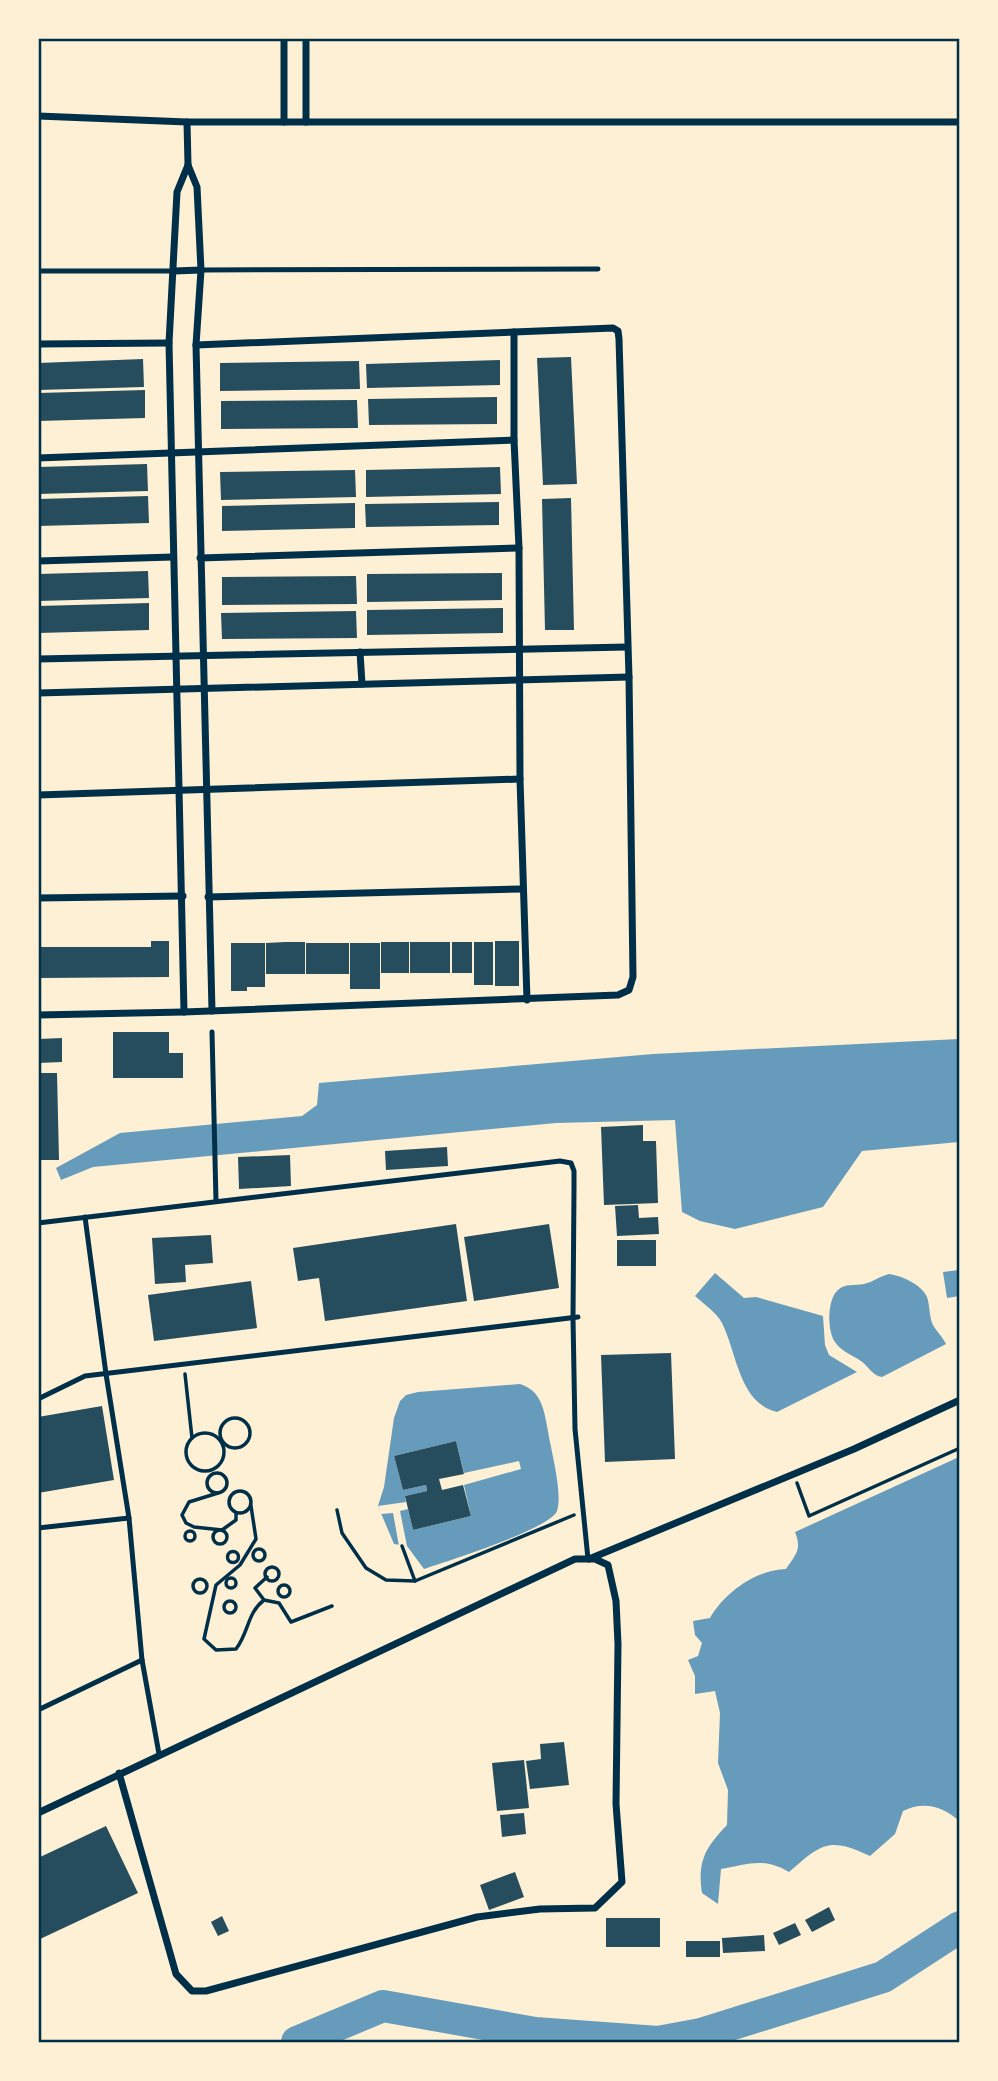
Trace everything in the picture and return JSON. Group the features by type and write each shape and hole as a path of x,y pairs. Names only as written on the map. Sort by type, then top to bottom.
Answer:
{"street":[{"path":"284,38 284,122"},
{"path":"306,38 306,122"},
{"path":"38,117 187,122 960,122"},
{"path":"187,122 188,165 197,187 201,270 196,345 212,1011"},
{"path":"184,1012 169,343 177,192 188,165"},
{"path":"174,271 201,270"},
{"path":"38,1015 618,995 629,990 633,977 629,677 618,331 606,328 196,345"},
{"path":"514,332 522,889 527,1000"},
{"path":"38,344 169,343"},
{"path":"38,458 514,440"},
{"path":"200,558 519,548"},
{"path":"38,561 173,557"},
{"path":"38,659 627,646"},
{"path":"360,652 362,684"},
{"path":"38,693 629,677"},
{"path":"38,795 520,779"},
{"path":"208,897 522,889"},
{"path":"38,898 183,896"},
{"path":"588,1559 854,1449 960,1400"},
{"path":"38,1813 119,1773 159,1754 575,1559 600,1560 608,1565 615,1601 618,1644 616,1804 622,1882 595,1908 540,1909 477,1917 205,1991 192,1991 176,1974 119,1773"}],"lane":[{"path":"201,270 598,269"},
{"path":"38,271 174,271"},
{"path":"212,1032 216,1201"},
{"path":"38,1223 560,1161 571,1163 574,1171 575,1429 588,1559"},
{"path":"85,1217 128,1518 142,1660 159,1754"},
{"path":"38,1399 85,1376 575,1318"},
{"path":"38,1528 128,1518"},
{"path":"38,1710 142,1660"}],"path":[{"path":"184,1365 192,1438 186,1449 187,1455 193,1466 204,1470 220,1463"},
{"path":"192,1438 203,1433 215,1436 226,1444 240,1447 248,1441 250,1432 246,1423 238,1418 225,1423 220,1431 226,1444"},
{"path":"215,1436 223,1446 223,1458 207,1479 207,1486 211,1492 218,1493"},
{"path":"794,1474 809,1516 960,1448"},
{"path":"211,1474 221,1474 227,1481 230,1507 236,1513 236,1520 222,1531 194,1527 186,1522 182,1515 189,1502 218,1493 226,1488 227,1481"},
{"path":"229,1502 233,1493 244,1491 250,1495 256,1539 251,1550 227,1577 216,1585 204,1639 216,1650 236,1649 244,1638 254,1607 264,1600"},
{"path":"236,1513 247,1512 251,1506"},
{"path":"338,1510 342,1533 366,1567 386,1580 415,1581 582,1511"},
{"path":"192,1532 194,1527"},
{"path":"402,1546 415,1581"},
{"path":"267,1577 255,1588 264,1600 279,1603 291,1622 332,1606"},
{"path":"207,1589 215,1591"},
{"path":"279,1603 281,1596"},
{"path":"212,1603 223,1606"}],"water":[{"path":"959,1039 959,1142 862,1151 823,1207 735,1229 700,1221 682,1212 675,1120 556,1123 93,1167 61,1180 56,1168 120,1133 302,1116 317,1105 319,1083 653,1054"},
{"path":"959,1270 959,1296 947,1298 943,1272"},
{"path":"715,1273 744,1298 756,1297 823,1316 825,1345 829,1355 857,1372 777,1412 764,1407 754,1399 747,1388 720,1319 695,1296"},
{"path":"889,1274 911,1281 924,1292 933,1325 946,1344 882,1377 837,1345 832,1337 829,1315 834,1294 841,1288 861,1285"},
{"path":"520,1384 533,1391 543,1409 558,1483 557,1511 536,1527 424,1569 407,1546 394,1544 378,1506 384,1487 394,1418 400,1401 406,1395 418,1392"},
{"path":"959,1457 959,1821 940,1809 918,1806 903,1811 895,1834 870,1856 835,1845 818,1849 789,1872 764,1863 721,1869 718,1904 702,1893 701,1872 705,1855 727,1825 728,1790 718,1763 720,1713 715,1691 695,1694 695,1676 688,1660 698,1656 702,1643 695,1635 693,1621 710,1618 716,1608 742,1584 764,1573 786,1569 798,1548 795,1532"}],"pier":[{"path":"456,1441 464,1473 519,1461 521,1469 464,1485 471,1516 413,1530 408,1509 400,1511 407,1546 399,1546 393,1513 381,1514 378,1506 406,1502 405,1496 427,1491 426,1485 403,1490 394,1456"}],"building":[{"path":"571,357 577,484 543,485 537,358"},
{"path":"143,359 144,387 38,390 38,363"},
{"path":"500,360 500,385 367,388 366,364"},
{"path":"359,361 360,389 220,391 220,363"},
{"path":"145,390 145,418 38,421 38,393"},
{"path":"497,397 497,424 369,425 368,399"},
{"path":"357,400 358,428 221,429 221,401"},
{"path":"147,464 148,491 38,494 38,467"},
{"path":"500,467 501,494 366,497 366,470"},
{"path":"355,470 356,497 221,500 220,472"},
{"path":"148,496 149,523 38,526 38,499"},
{"path":"571,498 574,630 545,630 542,499"},
{"path":"499,502 499,525 366,527 365,504"},
{"path":"355,503 355,528 222,531 222,506"},
{"path":"148,571 149,598 38,601 38,574"},
{"path":"502,573 502,600 367,602 367,574"},
{"path":"356,576 357,604 222,605 222,577"},
{"path":"149,603 149,630 38,633 38,606"},
{"path":"503,608 503,633 367,635 367,610"},
{"path":"356,611 357,638 222,639 221,613"},
{"path":"151,941 169,941 169,977 40,978 40,947 151,947"},
{"path":"495,941 519,941 519,986 495,986"},
{"path":"305,942 305,974 266,974 266,943"},
{"path":"381,942 409,942 409,973 381,973"},
{"path":"410,942 450,942 450,973 410,973"},
{"path":"452,942 472,942 472,973 452,973"},
{"path":"474,942 493,942 493,985 474,985"},
{"path":"231,943 265,943 265,987 247,987 247,991 231,991"},
{"path":"306,943 349,943 349,974 306,974"},
{"path":"350,943 380,943 380,989 350,989"},
{"path":"113,1032 169,1032 169,1053 183,1053 183,1078 113,1078"},
{"path":"62,1038 62,1062 38,1063 38,1039"},
{"path":"38,1073 57,1073 59,1160 38,1160"},
{"path":"643,1125 643,1141 656,1141 658,1203 604,1205 601,1127"},
{"path":"447,1147 448,1166 386,1170 385,1151"},
{"path":"290,1155 291,1186 239,1189 238,1157"},
{"path":"638,1205 639,1218 658,1217 659,1234 617,1236 615,1206"},
{"path":"456,1224 467,1301 325,1321 319,1278 298,1281 293,1248"},
{"path":"549,1224 559,1288 474,1301 464,1237"},
{"path":"211,1235 213,1263 185,1265 186,1282 155,1284 152,1238"},
{"path":"617,1240 656,1240 656,1266 617,1266"},
{"path":"251,1281 257,1328 154,1341 148,1295"},
{"path":"671,1353 675,1459 605,1462 601,1355"},
{"path":"102,1406 114,1480 38,1493 38,1417"},
{"path":"456,1441 464,1474 439,1479 442,1490 463,1485 471,1516 413,1530 405,1496 427,1491 426,1485 403,1490 394,1456"},
{"path":"564,1742 569,1785 530,1789 526,1761 541,1759 540,1744"},
{"path":"524,1760 529,1808 497,1811 492,1763"},
{"path":"524,1813 526,1834 502,1837 500,1815"},
{"path":"106,1826 138,1893 38,1940 38,1858"},
{"path":"515,1872 524,1897 489,1910 480,1885"},
{"path":"829,1907 835,1920 812,1932 805,1920"},
{"path":"222,1916 229,1931 218,1936 211,1922"},
{"path":"606,1918 660,1918 660,1947 606,1947"},
{"path":"795,1923 801,1935 779,1945 773,1933"},
{"path":"764,1935 765,1951 723,1953 722,1938"},
{"path":"686,1941 720,1941 720,1957 686,1957"}],"waterway":[{"path":"297,2042 383,2006 535,2033 658,2042 701,2034 883,1977 960,1927"}]}
